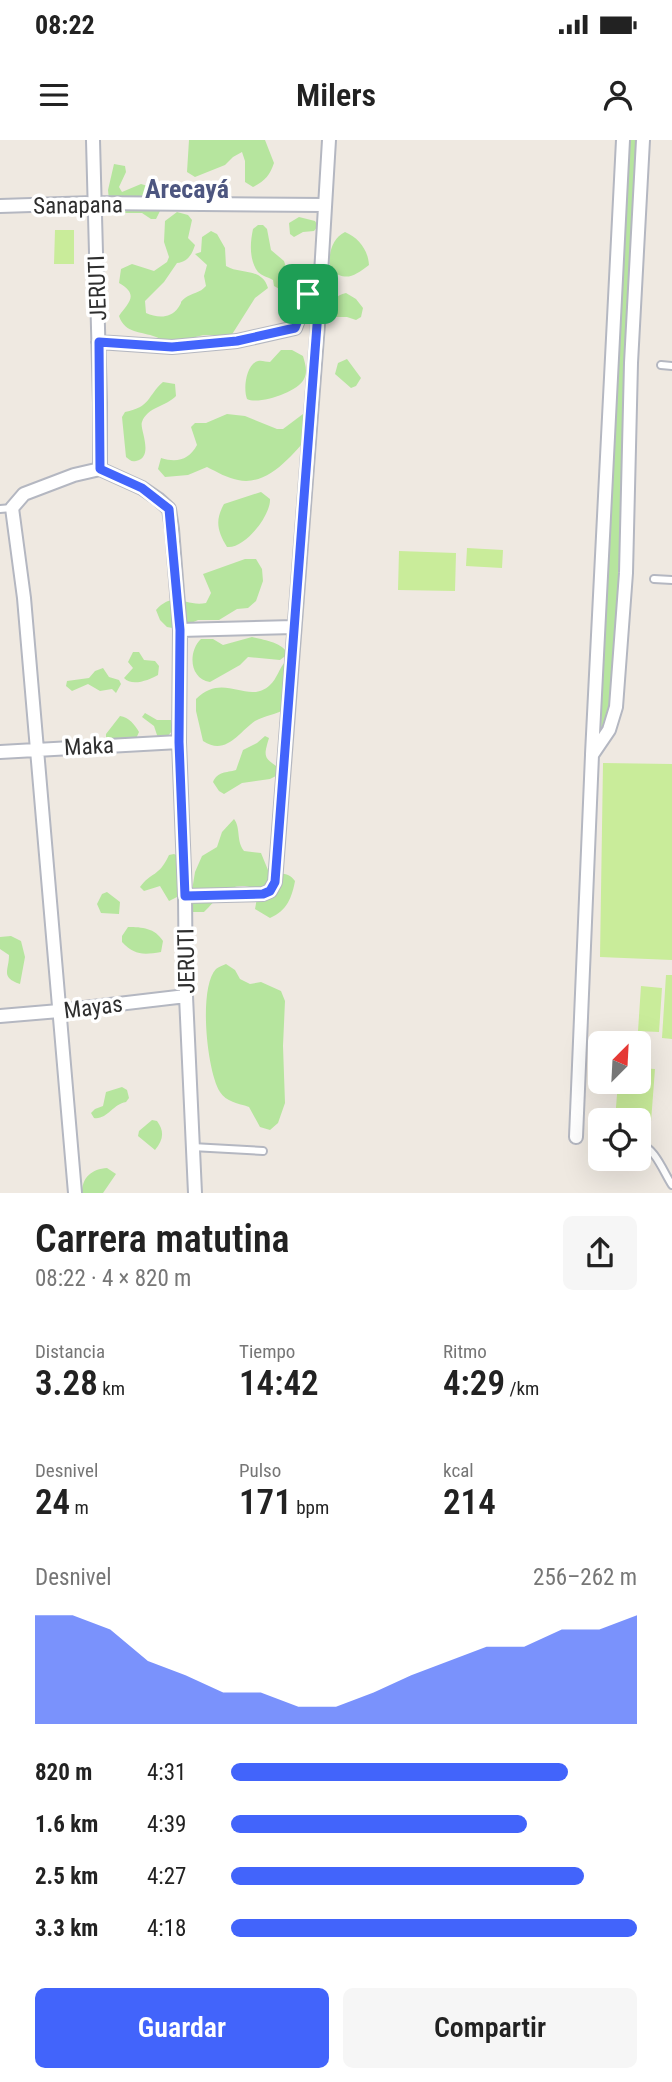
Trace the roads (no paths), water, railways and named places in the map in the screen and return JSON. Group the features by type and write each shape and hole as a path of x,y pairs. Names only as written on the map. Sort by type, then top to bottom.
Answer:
{"street":[{"name":"JERUTI","path":"93,140 100,469 142,488 169,509 180,630 179,742 195,1193"},
{"path":"185,896 263,894 270,891 275,882 329,140"},
{"path":"576,1137 623,140"},
{"path":"592,755 608,730 616,707 626,573 631,363 643,140"},
{"name":"Sanapana","path":"0,206 325,205"},
{"path":"295,328 308,294 321,272"},
{"path":"99,342 172,347 237,341 295,328"},
{"path":"295,328 316,346"},
{"path":"75,1193 24,598 6,509 24,494 74,475 100,469"},
{"path":"180,630 293,626"},
{"name":"Maka","path":"0,752 179,742"},
{"name":"Mayas","path":"0,1016 186,996"}],"lane":[{"path":"661,365 672,366"},
{"path":"654,579 672,580"},
{"path":"192,1147 263,1151"},
{"path":"651,1151 672,1185"}],"district":[{"name":"Arecayá","path":"187,189"}]}
